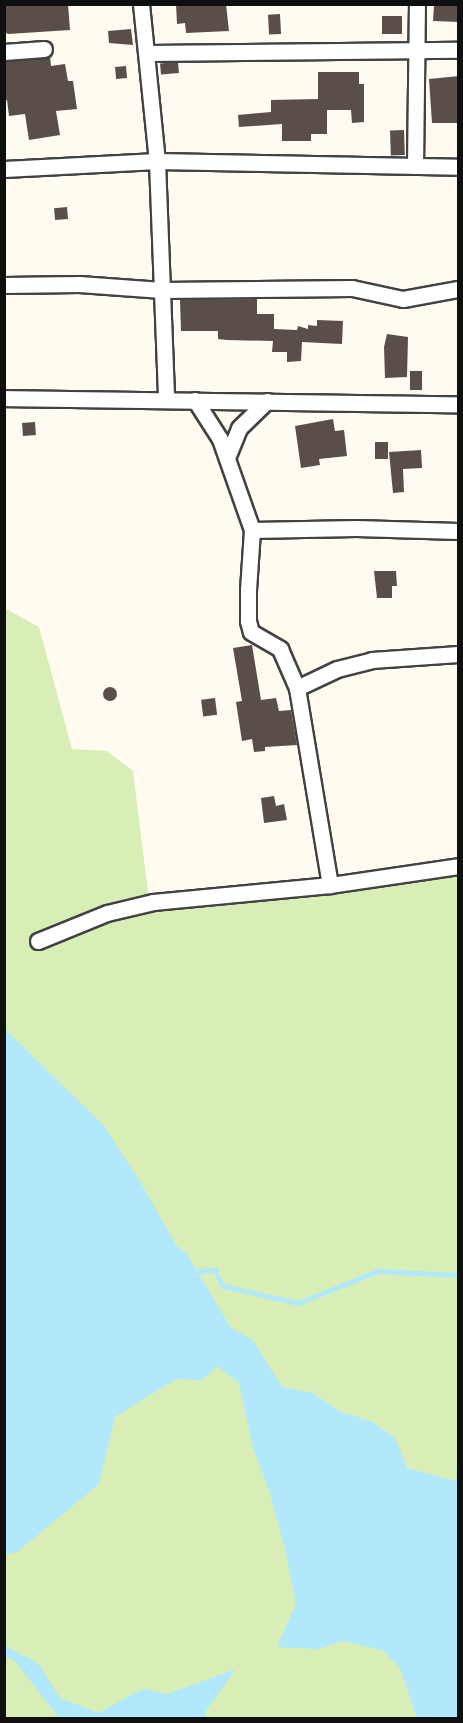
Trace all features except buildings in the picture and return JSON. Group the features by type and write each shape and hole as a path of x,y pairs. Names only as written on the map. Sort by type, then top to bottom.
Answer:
{"street":[{"path":"141,4 148,53 157,161 166,400"},
{"path":"415,166 417,4"},
{"path":"4,52 44,49"},
{"path":"148,53 459,50"},
{"path":"4,169 157,161 459,167"},
{"path":"4,285 79,284 162,290 352,288 403,299 459,289"},
{"path":"4,398 459,404"},
{"path":"195,400 216,432 252,530 248,621 251,632 280,649 297,688 330,885"},
{"path":"227,458 239,428 267,401"},
{"path":"252,530 356,528 459,531"},
{"path":"297,688 337,669 372,660 459,654"},
{"path":"38,941 107,913 153,902 330,885 459,866"}],"green space":[{"path":"4,608 39,627 72,749 107,751 133,771 150,908 458,874 458,1718 5,1718"}],"water":[{"path":"5,1029 104,1126 142,1185 176,1245 187,1254 231,1328 252,1339 282,1387 313,1393 339,1411 373,1422 395,1438 407,1468 456,1481 458,1449 458,1718 417,1718 400,1668 382,1650 342,1641 319,1649 277,1647 296,1604 285,1549 269,1490 253,1448 239,1383 217,1366 203,1380 176,1379 115,1417 99,1484 17,1552 5,1554"},
{"path":"5,1646 39,1664 60,1698 98,1713 143,1689 167,1694 236,1669 205,1712 206,1718 59,1718 14,1660 5,1657"}],"waterway":[{"path":"196,1271 215,1270 223,1286 298,1303 378,1271 458,1275"}]}
